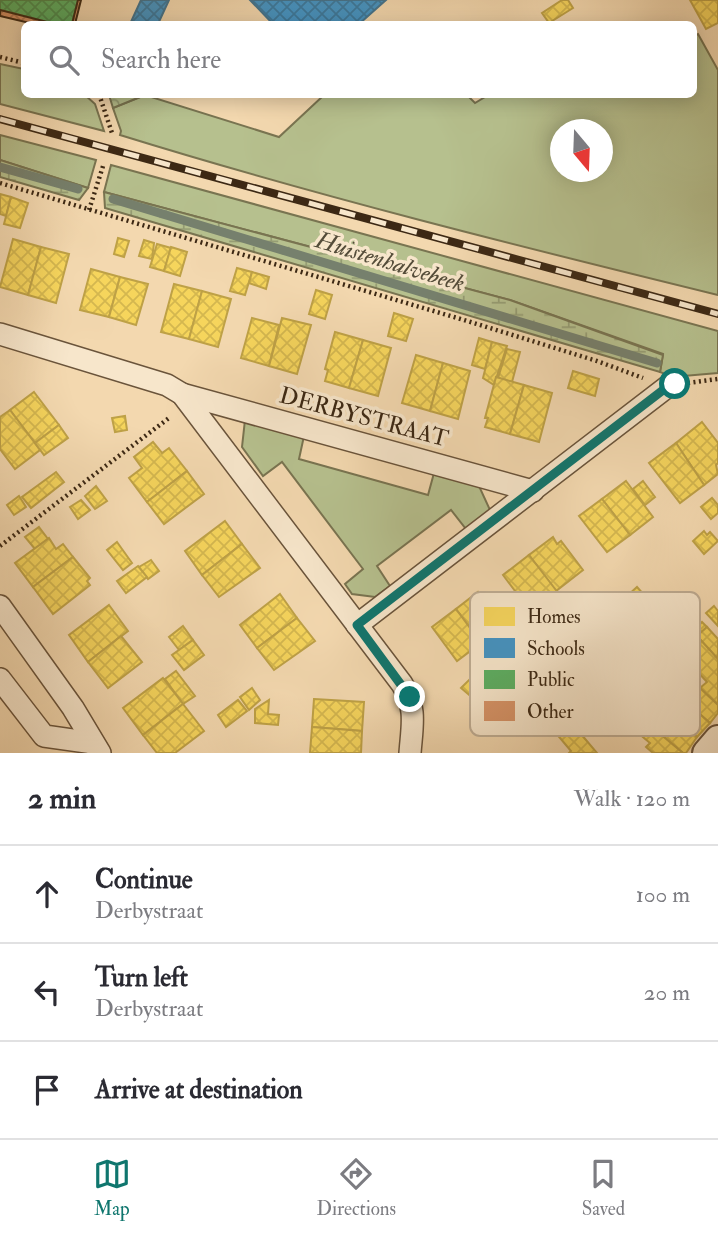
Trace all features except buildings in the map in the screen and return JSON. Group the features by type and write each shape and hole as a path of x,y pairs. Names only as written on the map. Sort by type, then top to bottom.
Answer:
{"street":[{"name":"DERBYSTRAAT","path":"0,334 167,385 185,398 410,697 414,713 410,753"},
{"path":"357,625 667,387"},
{"name":"DERBYSTRAAT","path":"185,398 533,491"},
{"path":"0,607 73,708 96,748"},
{"path":"0,679 44,736 96,748"},
{"path":"706,753 718,739"}],"path":[{"path":"0,57 21,62"},
{"path":"100,98 113,133"},
{"path":"89,210 104,163"},
{"path":"0,183 597,361 667,387 718,379"},
{"path":"0,546 185,398"}],"green space":[{"path":"698,34 718,70 718,295 343,200 120,135 113,108 138,98 155,98 279,137 321,98 470,98 475,103 483,98 697,98"},
{"path":"0,64 21,68 21,98 88,98 95,104 104,131 0,104"},
{"path":"110,98 138,98 113,108"},
{"path":"0,135 96,160 88,188 0,160"},
{"path":"0,160 88,188 79,200 0,177"},
{"path":"111,165 718,331 718,373 672,377 660,372 663,354 510,300 104,192"},
{"path":"104,192 510,300 663,355 660,372 105,208"},
{"path":"245,420 304,436 299,459 428,495 434,473 479,486 490,510 466,529 451,510 377,566 390,586 375,597 352,594 345,584 363,569 282,462 263,476 242,447"}],"waterway":[{"name":"Huistenhalvebeek","path":"0,167 78,189"},
{"name":"Huistenhalvebeek","path":"113,199 657,363"}],"railway":[{"path":"0,119 718,314"}],"route":[{"path":"410,697 357,625 667,387 675,384"}]}
